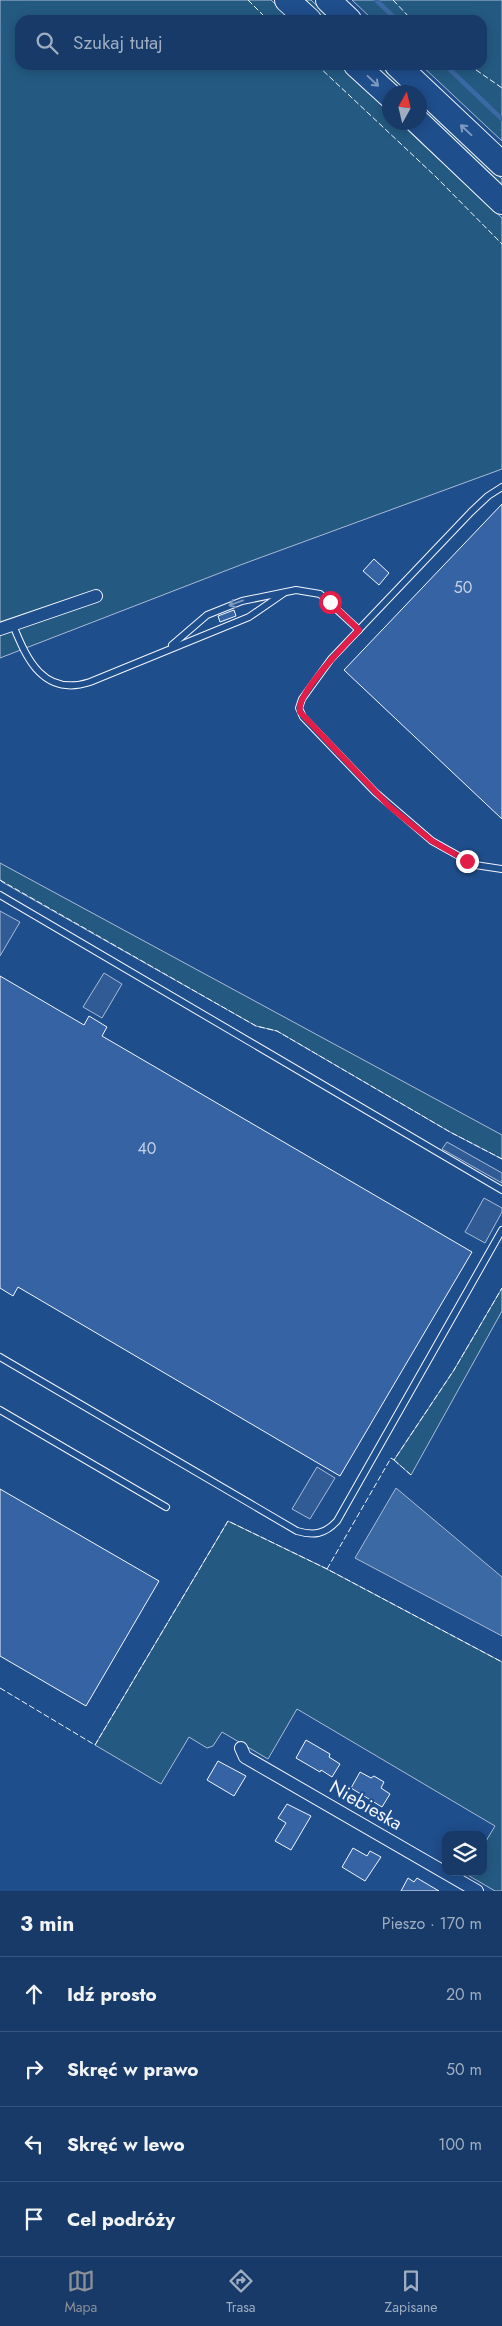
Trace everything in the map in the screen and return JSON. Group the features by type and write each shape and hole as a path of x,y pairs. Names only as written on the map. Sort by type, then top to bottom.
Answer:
{"highway":[{"path":"287,0 303,15"},
{"path":"328,0 344,15"},
{"path":"361,70 382,89"},
{"path":"402,70 502,164"},
{"path":"426,130 502,202"}],"street":[{"path":"0,629 96,596"},
{"name":"Niebieska","path":"241,1748 245,1757 474,1890"}],"lane":[{"path":"502,487 488,496 471,512 331,659 302,699 299,708 300,712 375,792 432,841 475,865 502,869"},
{"path":"168,650 206,615 242,601 284,594 296,590 320,594 359,630"},
{"path":"13,625 32,665 44,676 68,686 90,682 248,617 284,594"},
{"path":"0,895 502,1190"},
{"path":"0,1357 297,1531 319,1534 330,1528 337,1521 502,1230"},
{"path":"0,1410 166,1507"}],"shaded area":[{"path":"0,0 271,0 287,15 15,15 15,70 345,70 382,105 382,130 408,130 502,218 502,469 243,564 0,658"},
{"path":"300,0 311,0 327,15 316,15"},
{"path":"352,0 502,0 502,141 426,70 487,70 487,15 368,15"},
{"path":"374,70 386,70 402,85 390,85"},
{"path":"427,109 502,179 502,190 427,119"},
{"path":"0,863 502,1135 502,1159 450,1132 277,1031 256,1026 2,882 0,880"},
{"path":"0,911 20,922 0,956"},
{"path":"104,973 122,984 102,1018 83,1007"},
{"path":"447,1142 502,1173 502,1183 442,1149"},
{"path":"484,1198 502,1208 502,1212 485,1243 465,1232"},
{"path":"502,1288 502,1311 411,1475 394,1460 454,1370"},
{"path":"317,1467 335,1478 310,1519 292,1509"},
{"path":"396,1488 502,1577 502,1636 355,1558"},
{"path":"228,1521 327,1569 502,1662 502,1891 495,1891 469,1876 487,1876 487,1839 495,1826 297,1709 268,1759 222,1732 213,1746 207,1748 189,1737 161,1784 95,1745"}],"building":[{"path":"502,504 502,819 344,670"},
{"path":"374,559 389,573 379,585 363,571"},
{"path":"234,610 236,616 220,622 218,616"},
{"path":"0,976 84,1025 89,1016 107,1027 102,1036 472,1252 340,1476 18,1287 13,1296 0,1288"},
{"path":"0,1489 159,1581 86,1706 0,1656"},
{"path":"306,1740 330,1754 329,1757 340,1764 332,1777 296,1758"},
{"path":"218,1761 246,1776 234,1796 207,1780"},
{"path":"360,1772 371,1778 374,1776 384,1782 381,1788 390,1794 382,1807 351,1788"},
{"path":"287,1804 311,1816 291,1850 275,1841 286,1823 278,1818"},
{"path":"353,1848 367,1856 370,1851 381,1857 365,1881 342,1867"},
{"path":"408,1878 414,1882 417,1878 439,1891 401,1891"}],"waterway":[{"path":"376,0 392,15"},
{"path":"450,70 502,119"}],"fence":[{"path":"248,0 263,15"},
{"path":"393,0 407,15"},
{"path":"322,70 435,176 502,244"},
{"path":"476,70 502,88"},
{"path":"0,880 256,1026 277,1031 450,1132 502,1159"},
{"path":"327,1569 391,1458 394,1460 454,1370 502,1288"},
{"path":"394,1460 411,1475"},
{"path":"0,1688 95,1745 228,1521 327,1569 502,1662"}],"route":[{"path":"330,602 359,630 331,659 302,699 299,708 300,712 328,744 389,806 432,841 467,861"}]}
